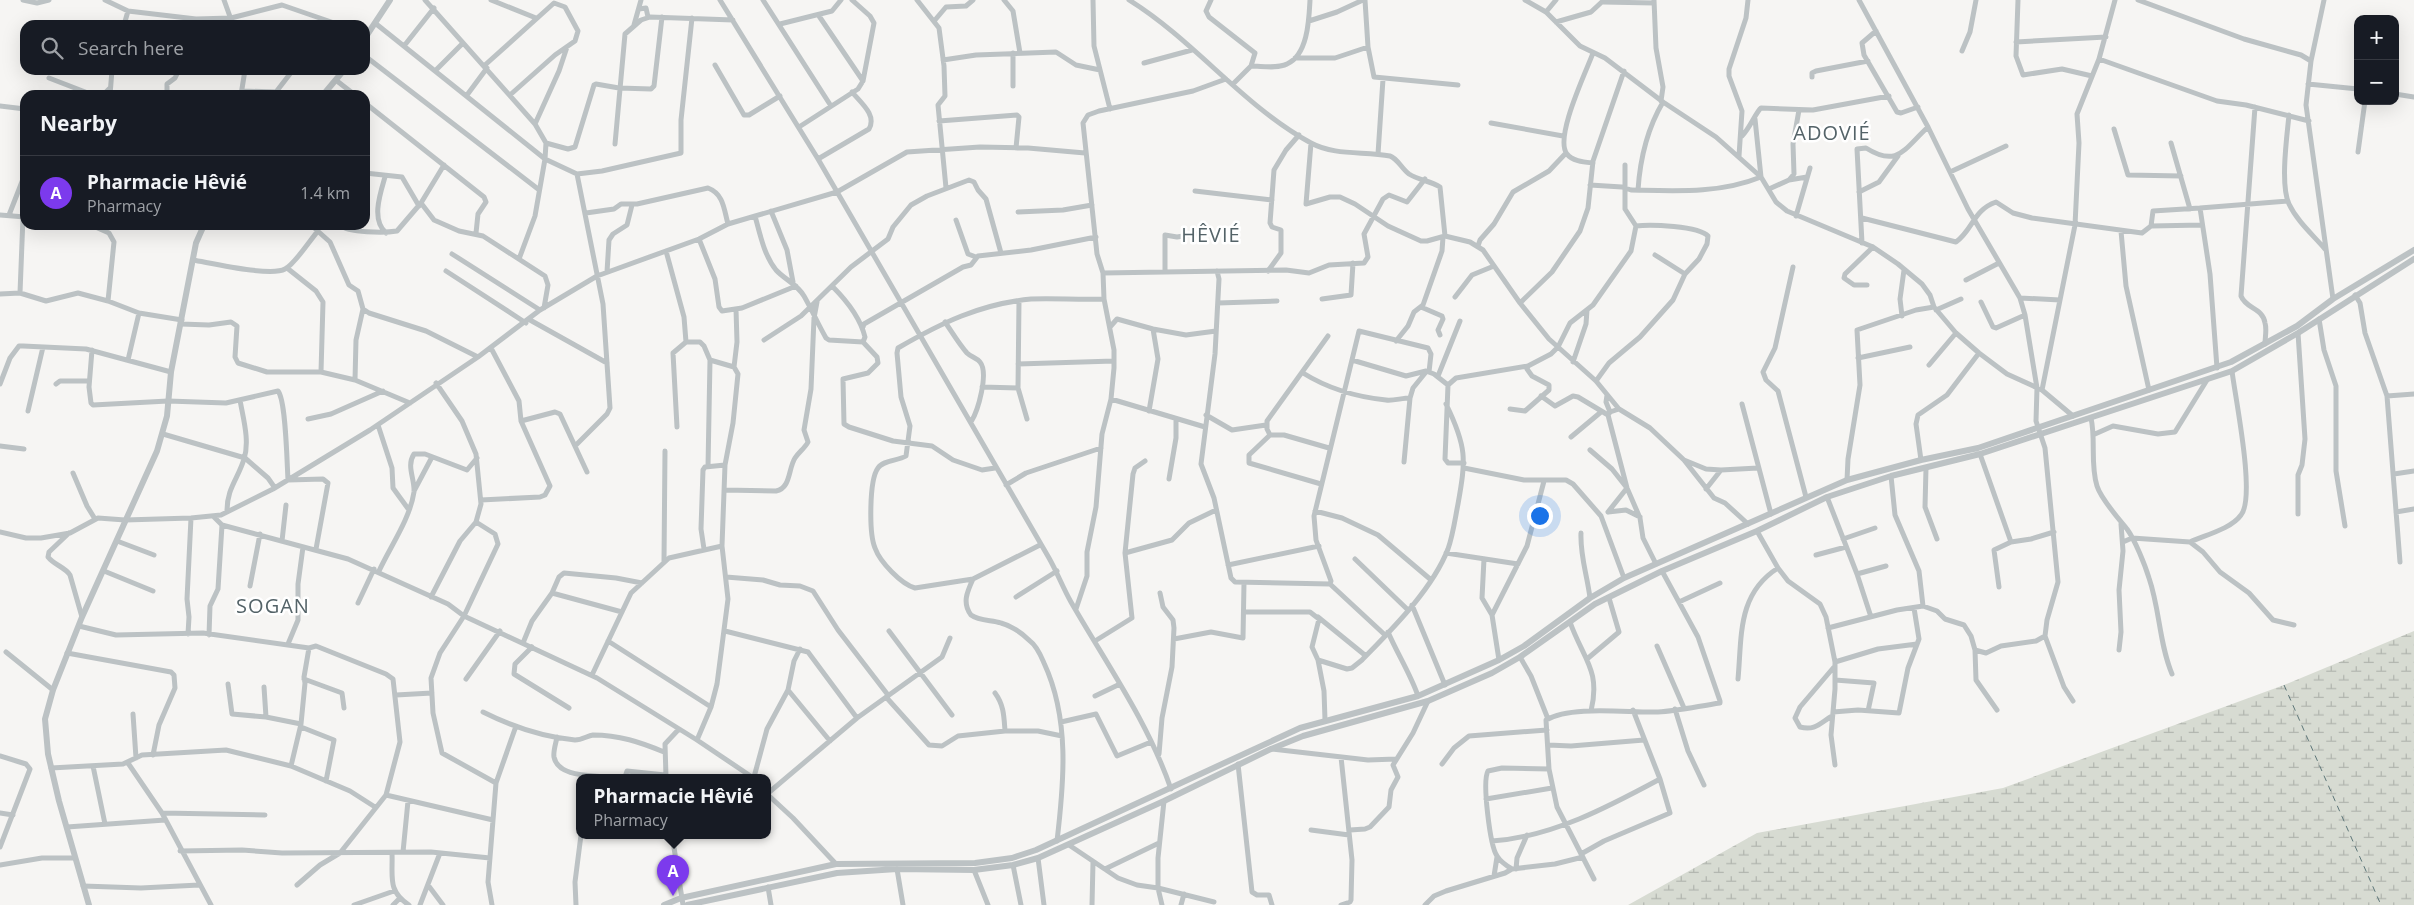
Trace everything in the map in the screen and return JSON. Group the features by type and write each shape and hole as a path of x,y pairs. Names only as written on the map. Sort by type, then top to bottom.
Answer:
{"street":[{"path":"18,0 36,3 49,0"},
{"path":"105,0 128,11 196,19 231,18 282,5 325,20"},
{"path":"224,0 231,18"},
{"path":"370,30 390,0"},
{"path":"425,0 486,66 535,124 546,143 535,216 519,259"},
{"path":"491,0 536,18"},
{"path":"634,25 641,0"},
{"path":"720,0 818,159 971,422 995,468 1057,571 1076,609 1159,754 1171,788"},
{"path":"763,0 831,106"},
{"path":"780,24 819,16 832,11 841,0"},
{"path":"799,127 852,92 863,81 874,23 870,16 852,0"},
{"path":"917,0 934,20 940,33 945,96 938,105 946,188"},
{"path":"934,20 946,7 966,6 973,0"},
{"path":"1093,0 1093,38 1110,109"},
{"path":"1129,0 1154,16 1267,114 1311,143 1323,149 1378,154 1394,158 1410,175 1425,179 1441,189 1444,236 1442,251 1421,307 1414,312 1408,326 1396,341"},
{"path":"1211,0 1206,11 1209,17 1255,54 1251,66 1232,84"},
{"path":"1251,66 1285,65 1295,58 1304,40 1309,21 1310,0"},
{"path":"1309,21 1351,3 1364,0 1368,47 1374,77 1458,86"},
{"path":"1525,0 1546,12 1580,46 1624,71 1662,102 1716,137 1761,177 1780,206 1796,216 1873,247 1904,270 1922,284 1930,295 1935,308 1956,333 1979,353 2007,374 2040,389 2073,416"},
{"path":"1546,12 1556,0"},
{"path":"1739,156 1742,136 1742,112 1729,76 1729,69 1746,18 1748,0"},
{"path":"1860,0 1918,107 1998,263 2020,298 2040,389"},
{"path":"1962,51 1970,32 1976,0"},
{"path":"2018,0 2017,63 2023,75 2062,70 2092,76"},
{"path":"2073,700 2064,687 2045,636 2047,620 2058,582 2045,448 2036,421 2040,389 2075,225 2079,143 2078,109 2099,59 2115,0"},
{"path":"2138,0 2244,39 2301,55 2311,60"},
{"path":"2324,0 2311,60 2306,106 2333,299"},
{"path":"467,95 486,66 556,1 565,7 578,31 575,41 510,95"},
{"path":"1008,1 1015,15 1020,53"},
{"path":"1556,22 1587,14 1604,1 1654,2 1656,48 1663,87 1662,102 1655,116 1644,150 1638,190"},
{"path":"404,46 434,8"},
{"path":"639,9 646,8 648,17"},
{"path":"125,20 128,11"},
{"path":"819,16 863,81"},
{"path":"615,144 625,34 634,25 648,17 734,20"},
{"path":"546,143 568,149 575,147 594,85 651,89 654,86 662,17"},
{"path":"375,23 545,159 577,174 602,171 680,153 681,120 692,18"},
{"path":"1876,31 1864,40 1862,47 1868,61 1897,112 1901,113 1918,107"},
{"path":"2016,42 2106,37"},
{"path":"436,70 463,43"},
{"path":"535,124 562,65 567,47"},
{"path":"1295,58 1335,58 1368,47"},
{"path":"1144,63 1192,50"},
{"path":"943,60 1013,53 1058,52 1076,65 1100,70"},
{"path":"1013,53 1013,86"},
{"path":"1592,163 1574,159 1566,153 1564,136 1593,53"},
{"path":"2099,59 2216,101 2255,107 2309,121"},
{"path":"370,60 538,189"},
{"path":"1812,77 1812,73 1816,71 1868,61"},
{"path":"715,66 744,116 749,116 780,96"},
{"path":"1520,303 1552,272 1580,231 1588,208 1592,163 1624,71"},
{"path":"110,90 112,75"},
{"path":"167,90 167,84 176,75"},
{"path":"242,90 244,75"},
{"path":"278,90 289,75"},
{"path":"328,90 341,75"},
{"path":"49,78 81,90"},
{"path":"1076,609 1087,576 1087,552 1096,507 1101,448 1111,399 1114,361 1104,299 1103,274 1097,254 1085,153 1084,118 1088,115 1110,109 1193,91 1226,79"},
{"path":"1378,154 1383,79"},
{"path":"337,81 349,90"},
{"path":"2308,84 2354,89"},
{"path":"818,159 869,129 872,124 872,117 852,92"},
{"path":"2399,95 2414,97"},
{"path":"1742,136 1761,108 1799,110 1829,108 1889,96"},
{"path":"2358,152 2364,105"},
{"path":"0,106 20,108"},
{"path":"370,107 486,200 478,214 476,233"},
{"path":"2255,107 2241,296 2243,302 2263,316 2266,323 2265,344"},
{"path":"1789,180 1794,170 1793,144 1799,110"},
{"path":"940,121 1017,115 1019,117 1016,148"},
{"path":"2289,115 2286,146 2288,201 2302,224 2326,249"},
{"path":"1755,119 1761,177"},
{"path":"1491,123 1564,136"},
{"path":"1859,192 1879,182 1898,156 1928,128"},
{"path":"2114,129 2128,175 2181,176"},
{"path":"1268,271 1282,251 1281,230 1270,226 1277,163 1299,135"},
{"path":"1311,143 1306,204 1330,197 1340,197 1355,204 1374,218 1420,241 1427,242 1444,236 1478,246 1520,303 1572,362 1596,381 1619,409 1650,428 1684,460 1706,490 1748,524"},
{"path":"2171,143 2190,209"},
{"path":"1950,172 2006,146"},
{"path":"82,617 70,575 67,570 52,562 48,557 49,552 70,533 95,519 105,517 125,520 214,517 275,488 378,425 436,383 491,348 542,309 597,276 699,239 728,224 837,192 907,152 1016,148 1085,153"},
{"path":"1862,242 1857,149 1866,148 1878,156 1887,158 1898,156"},
{"path":"1478,246 1482,237 1494,224 1513,192 1550,171 1566,153"},
{"path":"1624,578 1601,516 1573,484 1566,480 1544,481 1481,473 1464,466 1448,463 1445,459 1448,385 1456,378 1528,366 1544,359 1558,347 1570,323 1587,310 1596,300 1631,251 1636,226 1625,209 1625,165"},
{"path":"347,230 397,231 420,205 444,166"},
{"path":"1796,216 1810,168"},
{"path":"370,174 385,177 402,177 420,205 434,220 459,231 476,233 545,276 548,281 542,309"},
{"path":"575,446 607,414 610,408 605,317 577,174"},
{"path":"385,177 377,219 381,228 386,232"},
{"path":"1590,184 1638,190 1707,190 1748,182 1761,177"},
{"path":"1769,189 1789,180 1807,177"},
{"path":"1103,274 1292,270 1309,273 1329,265 1364,263 1367,259 1364,236 1387,196 1407,202 1425,179"},
{"path":"764,340 817,302 851,267 888,239 893,227 911,206 927,196 946,188 969,180 974,182 986,199 1001,253"},
{"path":"8,215 20,186"},
{"path":"586,213 614,209 621,204 632,205 708,188 715,191 722,200 728,224"},
{"path":"1195,191 1272,200"},
{"path":"2151,226 2153,211 2247,206 2288,201"},
{"path":"1862,218 1956,242 1981,210 1999,202 2013,213 2075,225 2121,231 2142,233 2151,226 2202,225"},
{"path":"607,272 609,240 627,225 632,205"},
{"path":"1018,212 1063,210 1092,205"},
{"path":"2200,208 2210,274 2217,368"},
{"path":"771,211 787,250 794,284 826,338 829,340 863,342 877,356 878,364 868,373 843,379 844,424 848,428 893,441 932,446 953,460 982,470 995,468"},
{"path":"0,214 20,216"},
{"path":"755,216 763,244 772,263 777,271 794,284"},
{"path":"956,220 967,252 976,257 1032,250 1096,238"},
{"path":"1596,381 1609,363 1640,337 1667,308 1686,274 1699,259 1707,244 1706,233 1654,224 1636,226"},
{"path":"20,293 23,230"},
{"path":"102,230 109,233 114,242 108,301"},
{"path":"89,905 51,768 45,726 46,712 82,617 157,451 168,401 170,372 182,322 193,260 202,230"},
{"path":"193,260 278,272 287,268 318,231 330,242 349,285 358,291 363,309 356,340 355,380"},
{"path":"2121,231 2126,286 2149,390"},
{"path":"1165,272 1165,236 1177,237 1202,233"},
{"path":"699,239 715,279 720,310 736,309 794,284"},
{"path":"1867,285 1854,285 1844,278 1845,274 1873,247"},
{"path":"687,905 768,886 837,873 897,869 974,870 1013,865 1038,858 1164,801 1271,749 1303,736 1428,701 1492,673 1520,657 1570,622 1609,598 1662,570 1757,531 1827,497 1892,476 1980,454 2040,432 2073,416 2217,368 2297,326 2333,299 2414,250"},
{"path":"666,251 684,317 686,342"},
{"path":"452,254 542,309"},
{"path":"1655,255 1686,274"},
{"path":"863,327 864,324 901,302 962,267 971,265 976,257"},
{"path":"664,905 836,864 975,863 1012,858 1057,841 1300,728 1418,696 1444,685 1499,660 1524,646 1590,598 1624,578 1847,480 2091,418 2232,371 2298,333 2414,259"},
{"path":"1322,299 1351,295 1353,263"},
{"path":"1966,280 1998,263"},
{"path":"1455,297 1472,275 1494,266"},
{"path":"1792,267 1775,348 1763,372 1766,380 1778,391 1806,497"},
{"path":"287,268 316,291 323,302 321,372"},
{"path":"1902,316 1900,299 1904,270"},
{"path":"446,271 528,321 607,363"},
{"path":"1217,271 1219,279 1215,354 1201,464 1216,510 1233,581 1244,583 1330,584 1387,634 1405,670 1414,683 1418,696"},
{"path":"833,286 846,299 863,327 866,337 863,342"},
{"path":"0,294 20,293 46,301 78,293 108,301 139,313 182,322 209,325 231,322 237,326 235,352 238,363 267,372 321,372 355,380 410,402"},
{"path":"2355,295 2360,303 2365,333 2388,396 2400,562"},
{"path":"2020,298 2060,300"},
{"path":"1040,545 973,579 933,586 910,586 897,576 876,551 873,540 872,500 876,472 882,464 906,456 909,442 910,426 901,397 898,348 945,322 982,309 1019,301 1104,299"},
{"path":"1847,480 1848,459 1860,385 1857,330 1864,326 1902,316 1916,310 1935,308 1961,299"},
{"path":"1019,301 1018,388 1027,419"},
{"path":"1218,303 1277,301"},
{"path":"724,490 779,491 786,483 795,458 806,447 808,442 804,430 811,389 814,318 817,302"},
{"path":"1981,302 1993,327 1996,328 2025,314"},
{"path":"1421,307 1442,316 1443,320 1438,330 1440,335"},
{"path":"363,309 369,313 426,331 478,357"},
{"path":"697,740 711,707 718,684 728,598 722,546 725,465 733,424 738,374 734,367 737,342 736,309"},
{"path":"1572,362 1586,324 1587,310"},
{"path":"128,360 139,313"},
{"path":"1110,327 1117,319 1153,329 1186,335 1216,331"},
{"path":"2319,319 2324,350 2336,386 2336,470 2345,526"},
{"path":"1438,376 1460,321"},
{"path":"945,322 966,352 981,363 982,387 976,415 971,422"},
{"path":"1149,411 1158,360 1153,329"},
{"path":"1330,584 1331,581 1313,527 1329,448 1345,391 1358,332 1430,349 1427,372 1413,388 1410,398 1404,462"},
{"path":"1928,365 1956,333"},
{"path":"2298,333 2305,439 2302,464 2298,475 2298,514"},
{"path":"1206,415 1232,430 1266,425 1328,336"},
{"path":"677,426 673,353 686,342 702,343 710,360 708,467"},
{"path":"0,384 10,358 19,346 92,350 170,372"},
{"path":"28,411 43,347"},
{"path":"481,500 540,497 548,491 549,482 521,421 519,401 491,348"},
{"path":"1858,358 1910,348"},
{"path":"92,350 89,381 90,398 93,405 168,401 226,403 275,390 281,394 288,480"},
{"path":"1921,460 1916,424 1918,415 1947,395 1979,353"},
{"path":"710,360 734,367"},
{"path":"1352,360 1406,376 1427,372 1438,376 1448,385"},
{"path":"1018,364 1114,361"},
{"path":"1510,410 1525,411 1549,390 1549,386 1532,376 1528,366"},
{"path":"2190,542 2231,524 2242,515 2246,502 2244,446 2232,371"},
{"path":"1303,373 1321,384 1345,391 1387,400 1410,398"},
{"path":"2094,434 2113,426 2158,434 2175,432 2207,380"},
{"path":"56,384 60,381 89,381"},
{"path":"431,597 460,542 476,522 481,500 477,458 462,420 436,383"},
{"path":"982,387 1018,388"},
{"path":"308,419 331,414 383,390"},
{"path":"1607,394 1606,402 1627,488 1640,518 1643,538 1656,564"},
{"path":"2388,396 2414,394"},
{"path":"1542,396 1555,406 1573,396 1578,397 1601,412 1609,413 1619,409"},
{"path":"1111,399 1205,427"},
{"path":"227,511 228,495 245,458 246,438 240,400"},
{"path":"1318,660 1350,669 1366,656 1427,588 1430,579 1446,553 1451,538 1464,466 1462,442 1446,404"},
{"path":"1742,404 1771,514"},
{"path":"521,421 558,412 586,472"},
{"path":"1571,437 1601,412"},
{"path":"2091,418 2094,434 2094,472 2097,486 2132,538 2150,580 2158,611 2163,651 2172,674"},
{"path":"1169,479 1176,438 1176,419"},
{"path":"378,425 392,468 393,488 409,510"},
{"path":"1266,425 1270,435"},
{"path":"162,434 245,458 268,478 275,488"},
{"path":"1321,484 1249,463 1249,455 1270,435 1284,435 1329,448"},
{"path":"0,446 24,448"},
{"path":"1006,485 1026,473 1101,448"},
{"path":"664,562 666,450"},
{"path":"1590,450 1612,469 1627,488"},
{"path":"414,491 410,470 412,458 418,453 467,470 477,458"},
{"path":"1980,454 2011,542"},
{"path":"358,603 409,510 414,491 432,457"},
{"path":"1684,460 1706,469 1758,468"},
{"path":"1095,641 1132,618 1125,553 1133,474 1135,468 1145,461"},
{"path":"704,549 701,507 704,470 708,467 725,465"},
{"path":"1926,468 1925,507 1937,539"},
{"path":"1706,490 1721,470"},
{"path":"2394,474 2414,471"},
{"path":"73,473 87,506 95,519"},
{"path":"1618,478 1625,474"},
{"path":"1892,476 1895,515 1919,571 1923,606"},
{"path":"288,480 323,480 328,483 316,549"},
{"path":"1492,615 1532,533 1544,481"},
{"path":"1601,516 1608,512 1627,488"},
{"path":"1827,497 1871,616"},
{"path":"282,541 286,505"},
{"path":"2396,512 2414,509"},
{"path":"1125,553 1172,540 1189,523 1216,510"},
{"path":"1608,512 1626,510 1640,518"},
{"path":"1315,511 1342,518 1378,535 1430,579"},
{"path":"214,517 222,525 316,549 376,570 448,604 464,616 592,675 748,774"},
{"path":"188,634 187,599 191,518"},
{"path":"476,522 495,534 498,544 464,616 438,658 431,678 432,693 436,731 442,754 496,783"},
{"path":"2119,650 2121,632 2119,590 2123,542 2121,524"},
{"path":"209,635 210,606 218,589 222,525"},
{"path":"1843,539 1874,528"},
{"path":"1757,531 1778,568 1788,581 1820,604 1826,617 1835,680 1831,735 1835,765"},
{"path":"0,532 26,538 70,533"},
{"path":"1999,587 1994,550 2011,542 2032,539 2054,532"},
{"path":"1581,533 1580,555 1587,574 1590,598"},
{"path":"250,586 260,534"},
{"path":"2123,542 2132,538 2190,542 2196,545 2220,572 2248,594 2273,620 2294,626"},
{"path":"117,541 154,556"},
{"path":"592,675 631,593 674,555 722,546"},
{"path":"1228,565 1319,546"},
{"path":"288,644 298,620 298,584 303,547"},
{"path":"1816,555 1846,547"},
{"path":"1446,553 1518,564"},
{"path":"1355,558 1408,610"},
{"path":"1484,558 1482,598 1492,615 1499,660"},
{"path":"1857,574 1886,566"},
{"path":"1738,679 1745,609 1755,588 1778,568"},
{"path":"1594,879 1557,807 1549,769 1545,723 1548,719 1557,715 1633,710 1646,712 1720,703 1721,697 1698,636 1662,570"},
{"path":"104,571 153,591"},
{"path":"1016,597 1057,571"},
{"path":"523,643 532,621 552,593 559,577 567,573 642,583"},
{"path":"726,577 763,580 780,586 800,586 814,591 838,630 925,744 942,746 958,736 1005,731 1038,731 1062,736"},
{"path":"973,579 966,596 966,609 973,617 1002,623 1033,642 1051,678 1061,722 1062,736 1063,782 1057,841"},
{"path":"1174,639 1211,632 1243,638 1244,583"},
{"path":"1680,602 1720,584"},
{"path":"552,593 622,612"},
{"path":"1159,754 1162,718 1172,667 1174,639 1173,620 1164,607 1160,593"},
{"path":"1586,659 1620,632 1609,598"},
{"path":"1412,605 1444,685"},
{"path":"1828,628 1871,616 1923,606 1937,611 1945,619 1964,625 1971,636 1975,650 1976,680 1997,710"},
{"path":"1914,608 1919,629 1916,644 1908,668 1899,713 1868,711 1832,714 1816,728 1800,727 1795,718 1800,707 1834,665 1878,649 1916,644"},
{"path":"1244,612 1310,612 1366,656"},
{"path":"1317,616 1318,623 1312,647 1318,660 1324,691 1325,720"},
{"path":"1570,622 1596,685 1591,712"},
{"path":"79,626 116,635 209,635 309,648 316,646 386,674 393,679 400,742 386,795 340,853 320,865 297,885"},
{"path":"466,679 500,631"},
{"path":"725,631 808,652 857,718"},
{"path":"889,631 952,715"},
{"path":"1975,650 1986,653 2001,646 2036,641 2045,636"},
{"path":"771,791 857,718 942,657 950,638"},
{"path":"608,641 711,707"},
{"path":"1657,646 1684,708"},
{"path":"532,647 515,664 514,674 569,708"},
{"path":"291,766 301,726 304,679 309,648"},
{"path":"754,774 767,729 788,690 794,661 800,649"},
{"path":"6,652 53,690"},
{"path":"67,653 171,672 174,675 174,688 159,725 153,755"},
{"path":"1520,657 1531,676 1548,719"},
{"path":"304,679 342,693 344,708"},
{"path":"1835,680 1874,683 1868,711"},
{"path":"228,684 230,714 266,717 301,726 334,740 326,781"},
{"path":"1095,696 1120,684"},
{"path":"264,687 266,717"},
{"path":"788,690 830,741"},
{"path":"396,695 432,693"},
{"path":"995,693 1000,700 1004,713 1005,731"},
{"path":"1311,830 1349,832 1365,829 1370,827 1389,807 1391,790 1398,777 1392,767 1413,733 1428,701"},
{"path":"1675,709 1688,751 1704,785"},
{"path":"1425,905 1434,896 1514,869 1555,864 1582,855 1604,841 1669,815 1660,779 1633,710"},
{"path":"483,712 516,726 557,738 579,740 591,735 628,738 664,752"},
{"path":"133,714 136,758"},
{"path":"1061,722 1096,714 1117,756 1152,742"},
{"path":"492,905 488,882 496,783 516,726"},
{"path":"666,774 664,752 668,740 678,729"},
{"path":"1442,764 1454,748 1469,736 1547,730"},
{"path":"557,738 554,757 557,764 569,772 576,774"},
{"path":"1548,746 1644,740"},
{"path":"51,768 128,763 136,758 153,755 220,749 291,766 350,791 375,807"},
{"path":"1271,749 1341,758 1396,759"},
{"path":"0,756 26,764 30,768 0,847"},
{"path":"1340,905 1351,900 1352,860 1341,758"},
{"path":"128,763 162,813 180,851 211,905"},
{"path":"1238,764 1252,892 1254,894 1269,895 1272,905"},
{"path":"93,766 105,824"},
{"path":"1514,869 1497,857 1494,850 1486,798 1485,777 1488,771 1502,768 1549,769"},
{"path":"626,774 627,771 650,774"},
{"path":"1492,841 1506,840 1566,824 1612,804 1660,779"},
{"path":"1486,798 1552,788"},
{"path":"386,795 493,820"},
{"path":"771,798 794,818 836,864"},
{"path":"403,852 408,801"},
{"path":"1162,905 1158,888 1159,843 1164,801"},
{"path":"0,813 13,815"},
{"path":"162,813 265,815"},
{"path":"67,827 165,820"},
{"path":"1514,869 1527,835"},
{"path":"576,905 575,882 580,839"},
{"path":"673,839 682,902"},
{"path":"1494,850 1506,840"},
{"path":"1105,869 1159,843"},
{"path":"1069,844 1093,862 1137,885 1158,888 1214,902"},
{"path":"180,851 403,852 440,853 490,858"},
{"path":"392,853 394,891 399,898 409,905"},
{"path":"420,905 440,853"},
{"path":"1494,876 1497,857"},
{"path":"0,865 42,858 75,858"},
{"path":"1038,858 1044,905"},
{"path":"1092,905 1093,862"},
{"path":"1013,865 1021,905"},
{"path":"897,869 903,905"},
{"path":"974,870 988,905"},
{"path":"83,886 141,888 199,885"},
{"path":"428,885 443,905"},
{"path":"768,886 771,905"},
{"path":"354,905 394,891"},
{"path":"1181,905 1184,894"},
{"path":"393,905 399,898"}],"green space":[{"path":"2414,631 2414,905 1628,905 1757,833 2003,788 2284,685"}],"ferry route":[{"path":"2284,685 2381,905"}],"place":[{"name":"Pharmacie Hêvié","path":"673,896"}],"district":[{"name":"ADOVIÉ","path":"1832,132"},
{"name":"HÊVIÉ","path":"1211,234"},
{"name":"SOGAN","path":"273,605"}]}
